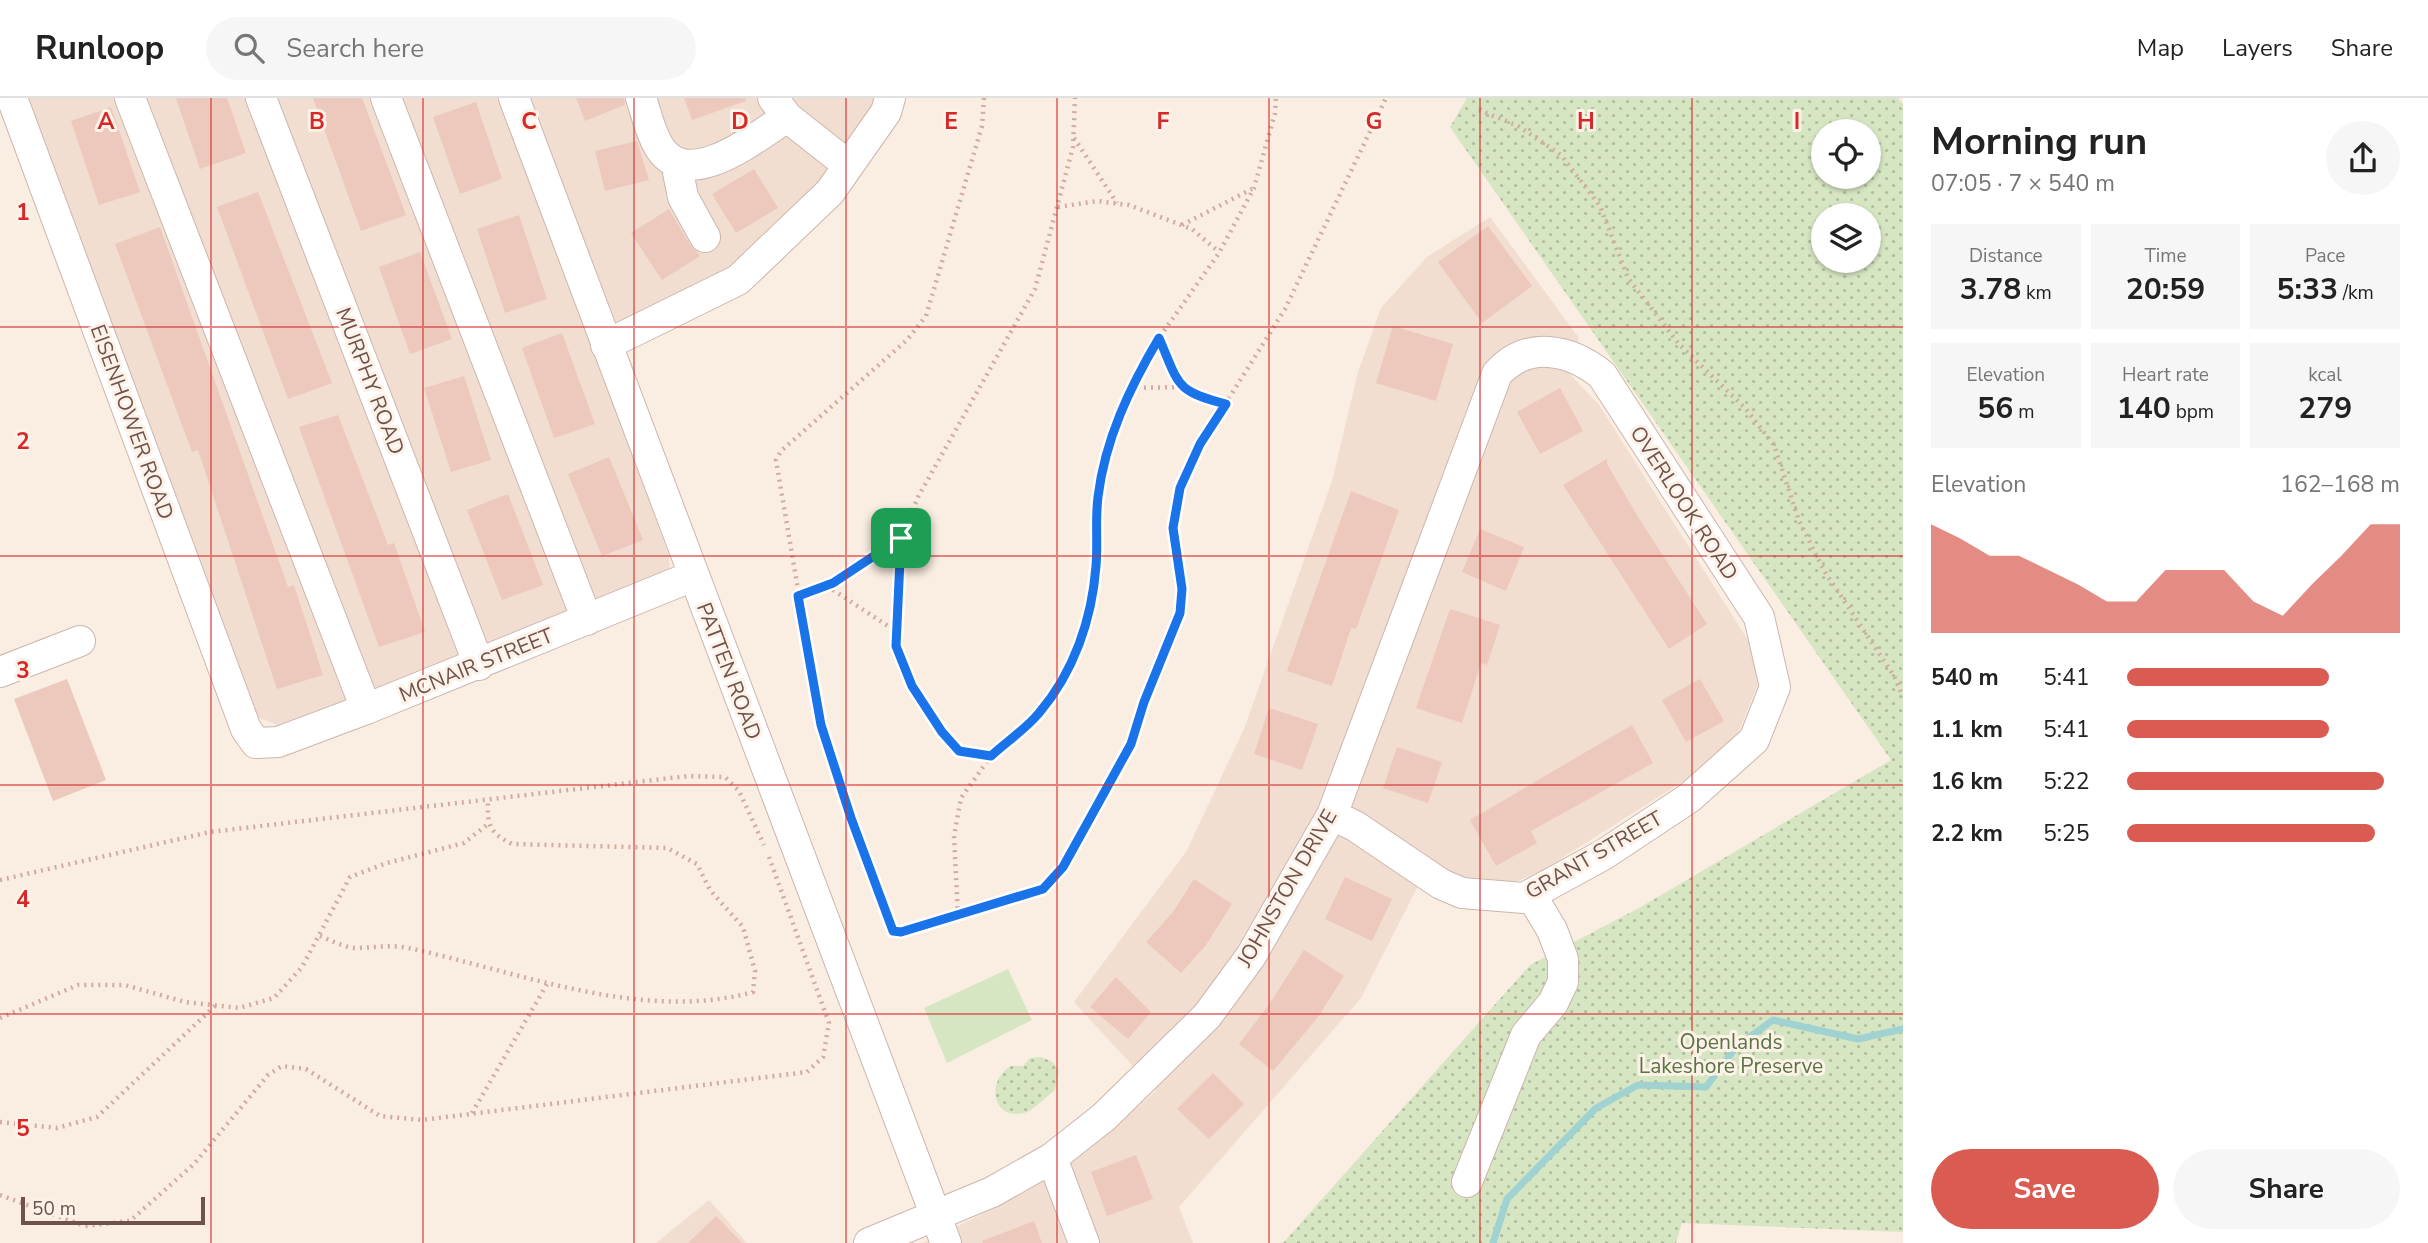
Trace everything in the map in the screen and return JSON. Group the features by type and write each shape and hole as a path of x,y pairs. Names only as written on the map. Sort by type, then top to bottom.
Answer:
{"street":[{"name":"EISENHOWER ROAD","path":"12,98 246,730 256,743"},
{"path":"130,98 366,709"},
{"name":"MURPHY ROAD","path":"261,98 479,665"},
{"path":"386,98 587,620"},
{"name":"PATTEN ROAD","path":"514,98 940,1230"},
{"path":"641,98 659,146 676,162 683,197 705,237"},
{"path":"606,345 738,280 830,192 886,113 890,98"},
{"path":"676,162 700,165 726,156 780,108 848,165"},
{"name":"OVERLOOK ROAD","path":"1552,352 1570,355 1602,375 1759,617 1775,687"},
{"name":"JOHNSTON DRIVE","path":"869,1243 940,1230 992,1192 1052,1158 1104,1116 1207,1016 1251,956 1332,815 1497,374 1506,363 1524,354 1552,352"},
{"name":"MCNAIR STREET","path":"256,743 278,742 366,709 693,576"},
{"path":"0,672 80,641"},
{"name":"GRANT STREET","path":"1332,815 1355,826 1441,884 1462,893 1524,898 1603,855 1689,798 1754,740 1775,687"},
{"path":"1467,1182 1526,1035 1553,1003 1563,982 1563,959 1552,930 1531,895"},
{"path":"1052,1158 1084,1243"}],"path":[{"path":"984,98 982,126 926,316 907,340 781,451 776,460 821,725 851,818 893,931 901,932 1043,889 1063,867 1131,744 1144,702 1180,613 1182,589 1173,528 1180,488 1200,444 1285,309 1385,98"},
{"path":"991,756 959,751 942,732 912,686 896,646 901,538 918,497 1035,289 1074,137 1075,98"},
{"path":"958,915 954,836 961,798 991,756 1039,714 1070,668 1089,616 1096,567 1098,497 1129,388 1159,338 1219,253 1254,188 1275,113 1276,98"},
{"path":"1479,110 1518,126 1561,156 1600,206 1628,278 1678,343 1745,408 1774,444 1799,521 1825,572 1894,676 1903,697"},
{"path":"1074,137 1117,204"},
{"path":"1181,225 1254,188"},
{"path":"1058,207 1097,201 1117,204 1192,229 1219,253"},
{"path":"1159,338 1183,387 1191,395 1226,404"},
{"path":"1129,388 1183,387"},
{"path":"798,596 826,586 901,538"},
{"path":"826,586 897,632"},
{"path":"0,880 209,832 688,776 725,778 739,791 764,845 829,1023 823,1057 807,1072 422,1120 380,1116 306,1069 282,1066 268,1075 194,1164 130,1222 85,1226 0,1195"},
{"path":"320,936 352,948 397,946 547,984 661,1002 721,1001 753,992 755,971 743,927 710,890 697,864 667,848 512,844 493,834 488,824 488,801"},
{"path":"0,1018 78,985 125,985 186,1002 239,1008 274,998 303,967 350,877 387,863 464,844 488,824"},
{"path":"471,1114 547,984"},
{"path":"0,1122 57,1128 97,1116 215,1005"}],"shaded area":[{"path":"21,98 878,98 862,131 765,247 648,315 588,334 669,556 670,572 661,582 277,725 255,716"},
{"path":"1490,217 1579,338 1569,373 1599,405 1753,648 1758,684 1731,751 1543,870 1511,884 1463,879 1430,862 1361,998 1179,1207 1193,1243 922,1243 993,1209 1093,1146 1156,1091 1074,1002 1186,852 1244,729 1332,481 1358,372 1381,308 1427,257"},
{"path":"709,1200 747,1243 656,1243"}],"green space":[{"name":"Openlands Lakeshore Preserve","path":"1467,98 1898,98 1903,104 1903,1232 1682,1223 1676,1243 1283,1243 1530,965 1639,908 1891,760 1450,127"},
{"path":"1008,969 1032,1020 947,1063 924,1008"},
{"path":"1041,1057 1053,1062 1059,1071 1055,1090 1028,1112 1013,1114 1005,1111 996,1098 998,1081 1003,1073 1011,1066 1023,1066 1030,1058"}],"building":[{"path":"176,98 227,98 246,153 200,169"},
{"path":"313,98 362,98 406,215 361,231"},
{"path":"576,98 624,98 625,105 585,121"},
{"path":"684,98 745,98 746,101 692,120"},
{"path":"476,102 502,179 460,194 433,117"},
{"path":"111,107 140,192 99,205 71,121"},
{"path":"637,141 649,180 605,191 595,151"},
{"path":"754,169 778,208 736,233 712,194"},
{"path":"258,192 332,383 288,399 217,207"},
{"path":"669,209 690,245 700,256 662,280 631,233"},
{"path":"519,215 547,299 505,313 477,229"},
{"path":"1488,226 1532,286 1482,323 1438,262"},
{"path":"160,227 288,587 294,585 323,675 277,689 198,450 192,452 115,244"},
{"path":"420,252 452,339 410,354 379,267"},
{"path":"1393,326 1453,344 1436,401 1376,383"},
{"path":"562,333 595,424 554,438 522,348"},
{"path":"464,376 491,460 451,472 424,388"},
{"path":"1560,388 1583,431 1540,454 1517,412"},
{"path":"338,415 388,545 394,543 425,632 379,647 299,427"},
{"path":"609,457 643,540 602,556 568,474"},
{"path":"1607,459 1607,464 1640,520 1707,624 1669,649 1563,485"},
{"path":"1351,491 1399,510 1356,629 1351,628 1332,686 1287,671"},
{"path":"508,494 543,585 502,600 467,510"},
{"path":"1480,529 1524,547 1506,591 1462,572"},
{"path":"1450,609 1500,625 1487,665 1481,663 1462,723 1416,708"},
{"path":"67,679 106,780 53,801 14,699"},
{"path":"1700,679 1724,721 1686,742 1662,700"},
{"path":"1269,708 1318,724 1302,770 1254,754"},
{"path":"1632,725 1653,763 1531,831 1537,843 1496,866 1470,820"},
{"path":"1397,747 1442,762 1428,803 1383,788"},
{"path":"1345,877 1392,899 1372,941 1325,919"},
{"path":"1194,879 1232,904 1206,945 1181,973 1146,942 1173,912"},
{"path":"1304,950 1344,976 1318,1017 1273,1071 1239,1044 1268,1006"},
{"path":"1116,977 1151,1012 1128,1039 1090,1007"},
{"path":"1213,1073 1244,1104 1209,1139 1177,1109"},
{"path":"1136,1155 1153,1199 1107,1216 1091,1172"},
{"path":"716,1216 742,1243 688,1243"},
{"path":"1034,1221 1042,1243 982,1241"}],"waterway":[{"path":"1493,1243 1507,1199 1596,1108 1638,1085 1706,1087 1736,1047 1773,1020 1858,1039 1903,1029"}],"route":[{"path":"1159,338 1178,381 1191,395 1226,404 1200,444 1180,488 1173,528 1182,589 1180,613 1144,702 1131,744 1063,867 1043,889 901,932 893,931 851,818 821,725 798,596 833,583 901,538 896,646 912,686 942,732 959,751 991,756 1039,714 1070,668 1089,616 1096,567 1098,497 1112,439 1129,388 1159,338"}]}
